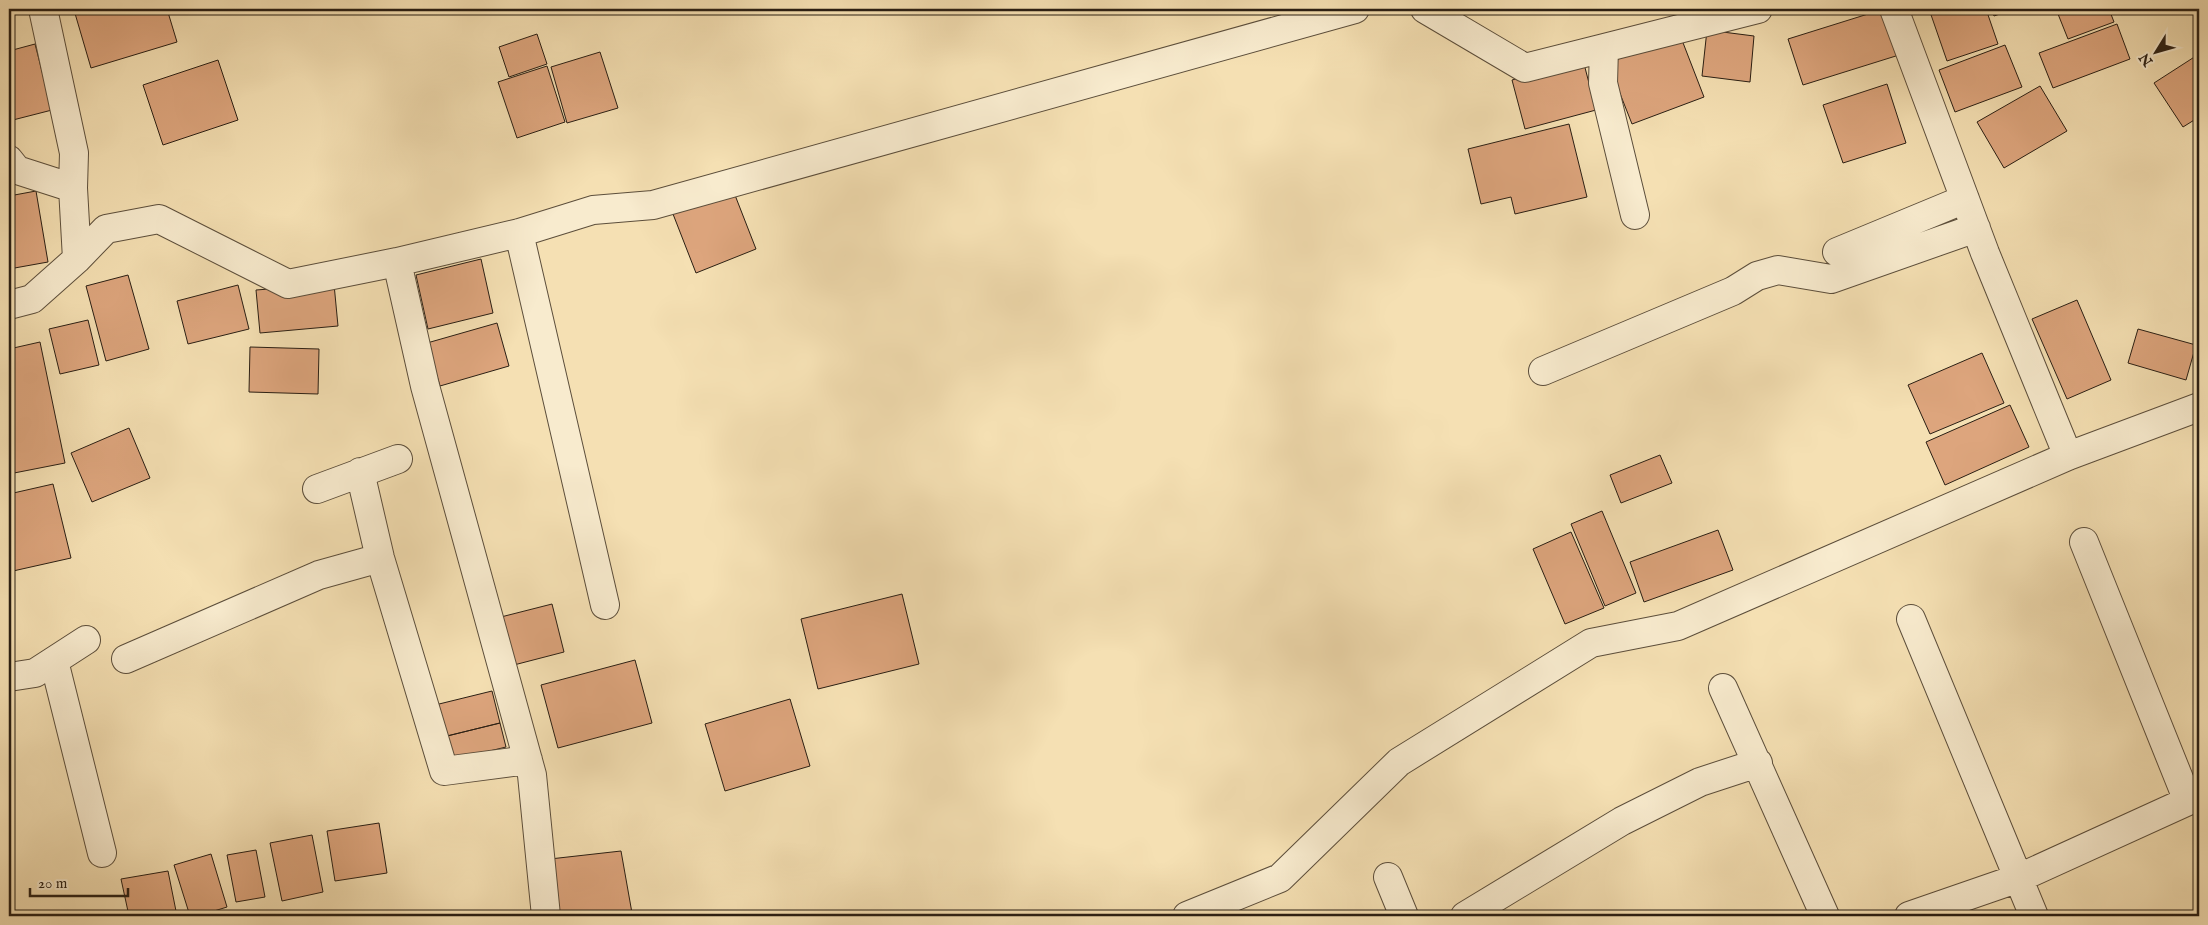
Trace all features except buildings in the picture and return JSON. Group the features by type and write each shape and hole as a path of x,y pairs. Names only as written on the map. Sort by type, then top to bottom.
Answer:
{"street":[{"path":"43,9 74,153 73,188 77,259"},
{"path":"9,305 32,299 77,259 106,229 159,219 288,284 397,262 519,233 592,210 653,205 1355,9"},
{"path":"1425,9 1525,68 1758,9"},
{"path":"1894,9 1976,228 2068,456"},
{"path":"1604,48 1603,83 1635,215"},
{"path":"9,160 17,170 73,188"},
{"path":"1837,252 1965,199"},
{"path":"1542,372 1733,291 1757,276 1778,270 1831,279 1976,228"},
{"path":"519,233 604,605"},
{"path":"397,262 425,386 532,775 546,916"},
{"path":"1187,916 1280,878 1399,762 1590,642 1678,626 2068,456 2199,407"},
{"path":"317,489 398,459"},
{"path":"360,472 380,558 444,771 528,760"},
{"path":"1909,916 2018,878 2193,799 2084,542"},
{"path":"126,659 319,575 380,558"},
{"path":"1911,619 2034,916"},
{"path":"9,677 35,673 86,640"},
{"path":"54,661 102,852"},
{"path":"1724,688 1824,916"},
{"path":"1465,916 1622,821 1700,782 1758,763"},
{"path":"1388,877 1404,916"}]}
